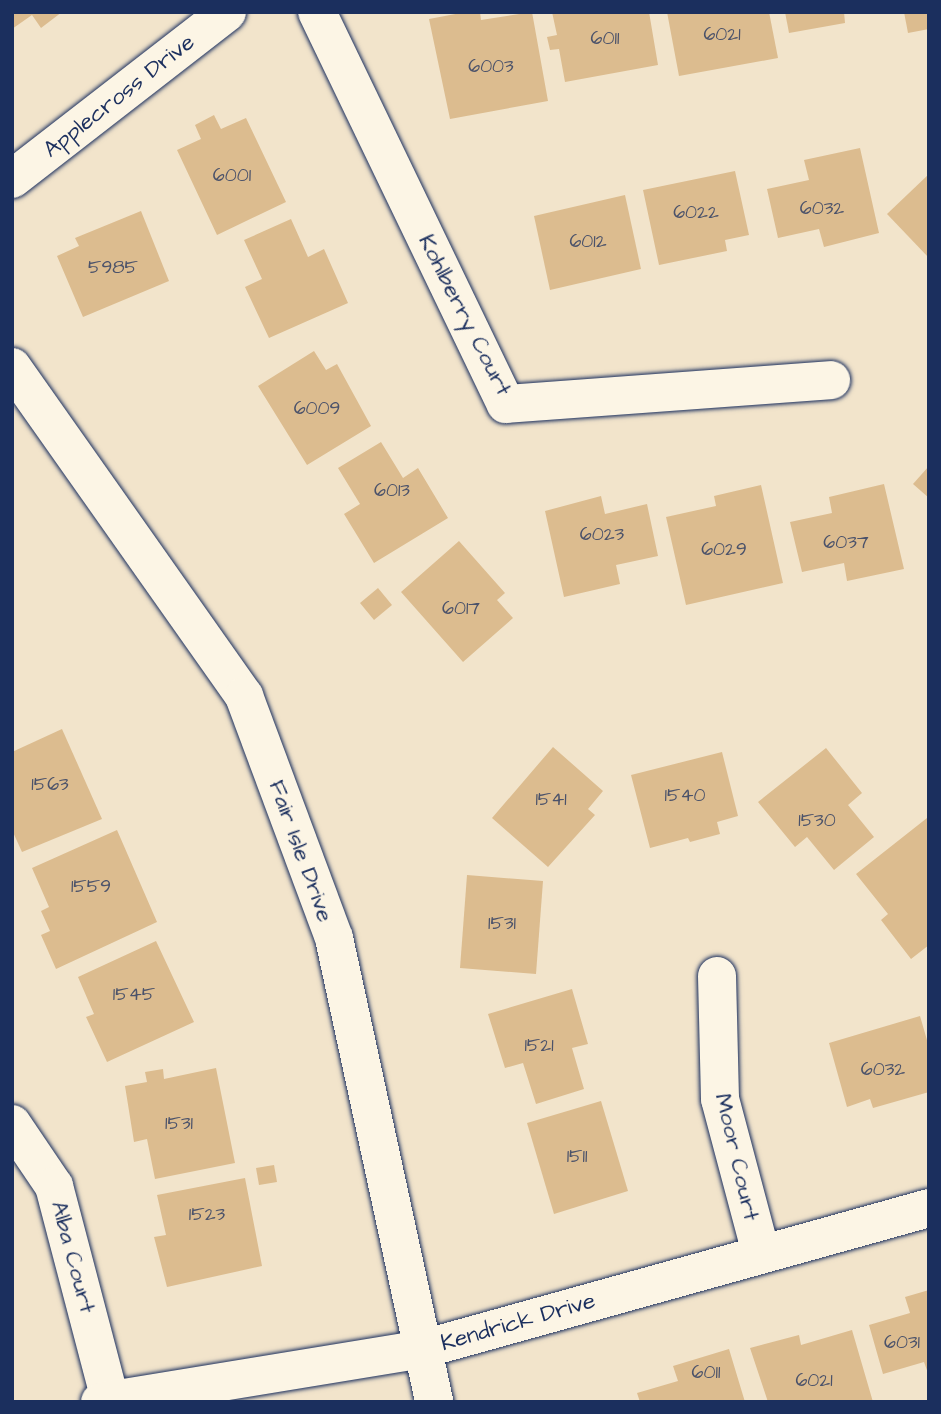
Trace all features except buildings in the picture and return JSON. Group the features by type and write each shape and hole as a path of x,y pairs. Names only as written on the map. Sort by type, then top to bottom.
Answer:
{"street":[{"name":"Applecross Drive","path":"12,179 227,12"},
{"name":"Kohlberry Court","path":"317,12 506,404 831,380"},
{"name":"Fair Isle Drive","path":"12,367 244,696 334,938 434,1402"},
{"name":"Moor Court","path":"717,976 720,1099 761,1253"},
{"name":"Alba Court","path":"12,1124 54,1186 105,1401"},
{"name":"Kendrick Drive","path":"105,1401 423,1349 929,1208"}]}
